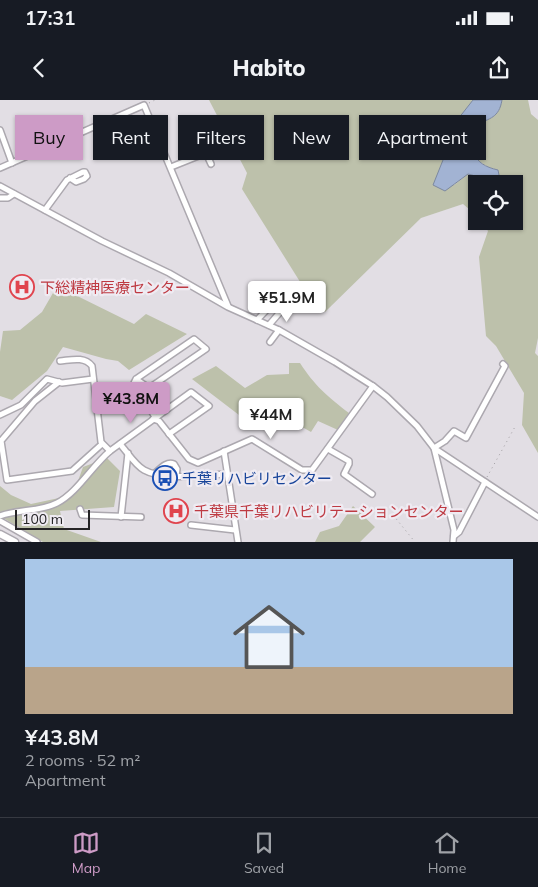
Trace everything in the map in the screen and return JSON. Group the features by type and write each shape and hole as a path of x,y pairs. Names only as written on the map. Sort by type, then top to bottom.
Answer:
{"main road":[{"path":"0,534 15,542"}],"street":[{"path":"0,168 144,105 228,307"},
{"path":"0,130 12,163"},
{"path":"171,167 206,153 211,164"},
{"path":"46,210 58,191 70,178"},
{"path":"0,186 102,241 169,273 228,307 279,330 336,362 387,397 417,426 434,448 538,517"},
{"path":"0,198 8,198 14,194"},
{"path":"257,320 276,300"},
{"path":"268,325 281,311"},
{"path":"270,342 279,330"},
{"path":"136,379 149,388 206,349 194,340 136,379 134,383 154,418 189,460 198,463 252,439 302,470 307,471 312,470 373,386"},
{"path":"60,362 78,359 88,362 92,366 102,444 110,451"},
{"path":"434,448 445,441 454,431 466,438 505,366 503,364"},
{"path":"0,415 21,405 47,379 59,382 93,379"},
{"path":"59,382 35,401 1,441 7,480 72,472 102,444"},
{"path":"0,516 57,504 72,492 98,461 190,392 209,406 169,434"},
{"path":"120,444 144,470 154,474 176,476 227,474"},
{"path":"328,448 349,461 344,474 372,494"},
{"path":"434,448 454,539"},
{"path":"224,451 238,542"},
{"path":"121,517 128,453"},
{"path":"154,474 171,462 177,469 176,476"},
{"path":"454,539 485,482"},
{"path":"80,509 82,515 141,517"},
{"path":"0,521 37,542"},
{"path":"191,525 235,530"}],"path":[{"path":"144,105 155,100"},
{"path":"485,482 516,425"},
{"path":"393,515 415,542"}],"green space":[{"path":"209,100 473,100 462,115 359,115 359,160 443,160 434,185 454,185 468,174 472,175 468,175 468,208 463,204 421,218 325,312 302,285 242,189 247,173 240,160 264,160 264,115 217,115"},
{"path":"502,100 528,100 531,114 538,120 538,338 535,353 538,356 538,453 522,425 524,393 496,346 486,336 479,257 487,230 523,230 523,175 499,175 498,170 478,160 486,160 486,121 496,114"},
{"path":"57,286 134,324 146,314 187,334 129,370 118,361 63,347 47,371 12,400 0,396 0,352 3,331 20,330 42,312"},
{"path":"289,363 300,363 322,390 349,413 338,430 318,421 311,432 262,404 239,415 192,379 216,366 245,388 267,375 289,374"},
{"path":"107,458 120,471 114,507 60,511 64,529 101,542 43,542 0,516 0,486 11,495 31,504 73,495 83,467"},
{"path":"353,506 375,527 360,542 315,542 320,532 339,526"}],"water":[{"path":"473,100 502,100 499,111 486,121 486,115 461,115"},
{"path":"443,160 479,160 482,164 498,170 499,175 468,174 445,191 433,185"}],"place":[{"name":"下総精神医療センター","path":"22,287"},
{"name":"千葉リハビリセンター","path":"165,478"},
{"name":"千葉県千葉リハビリテーションセンター","path":"176,511"}]}
